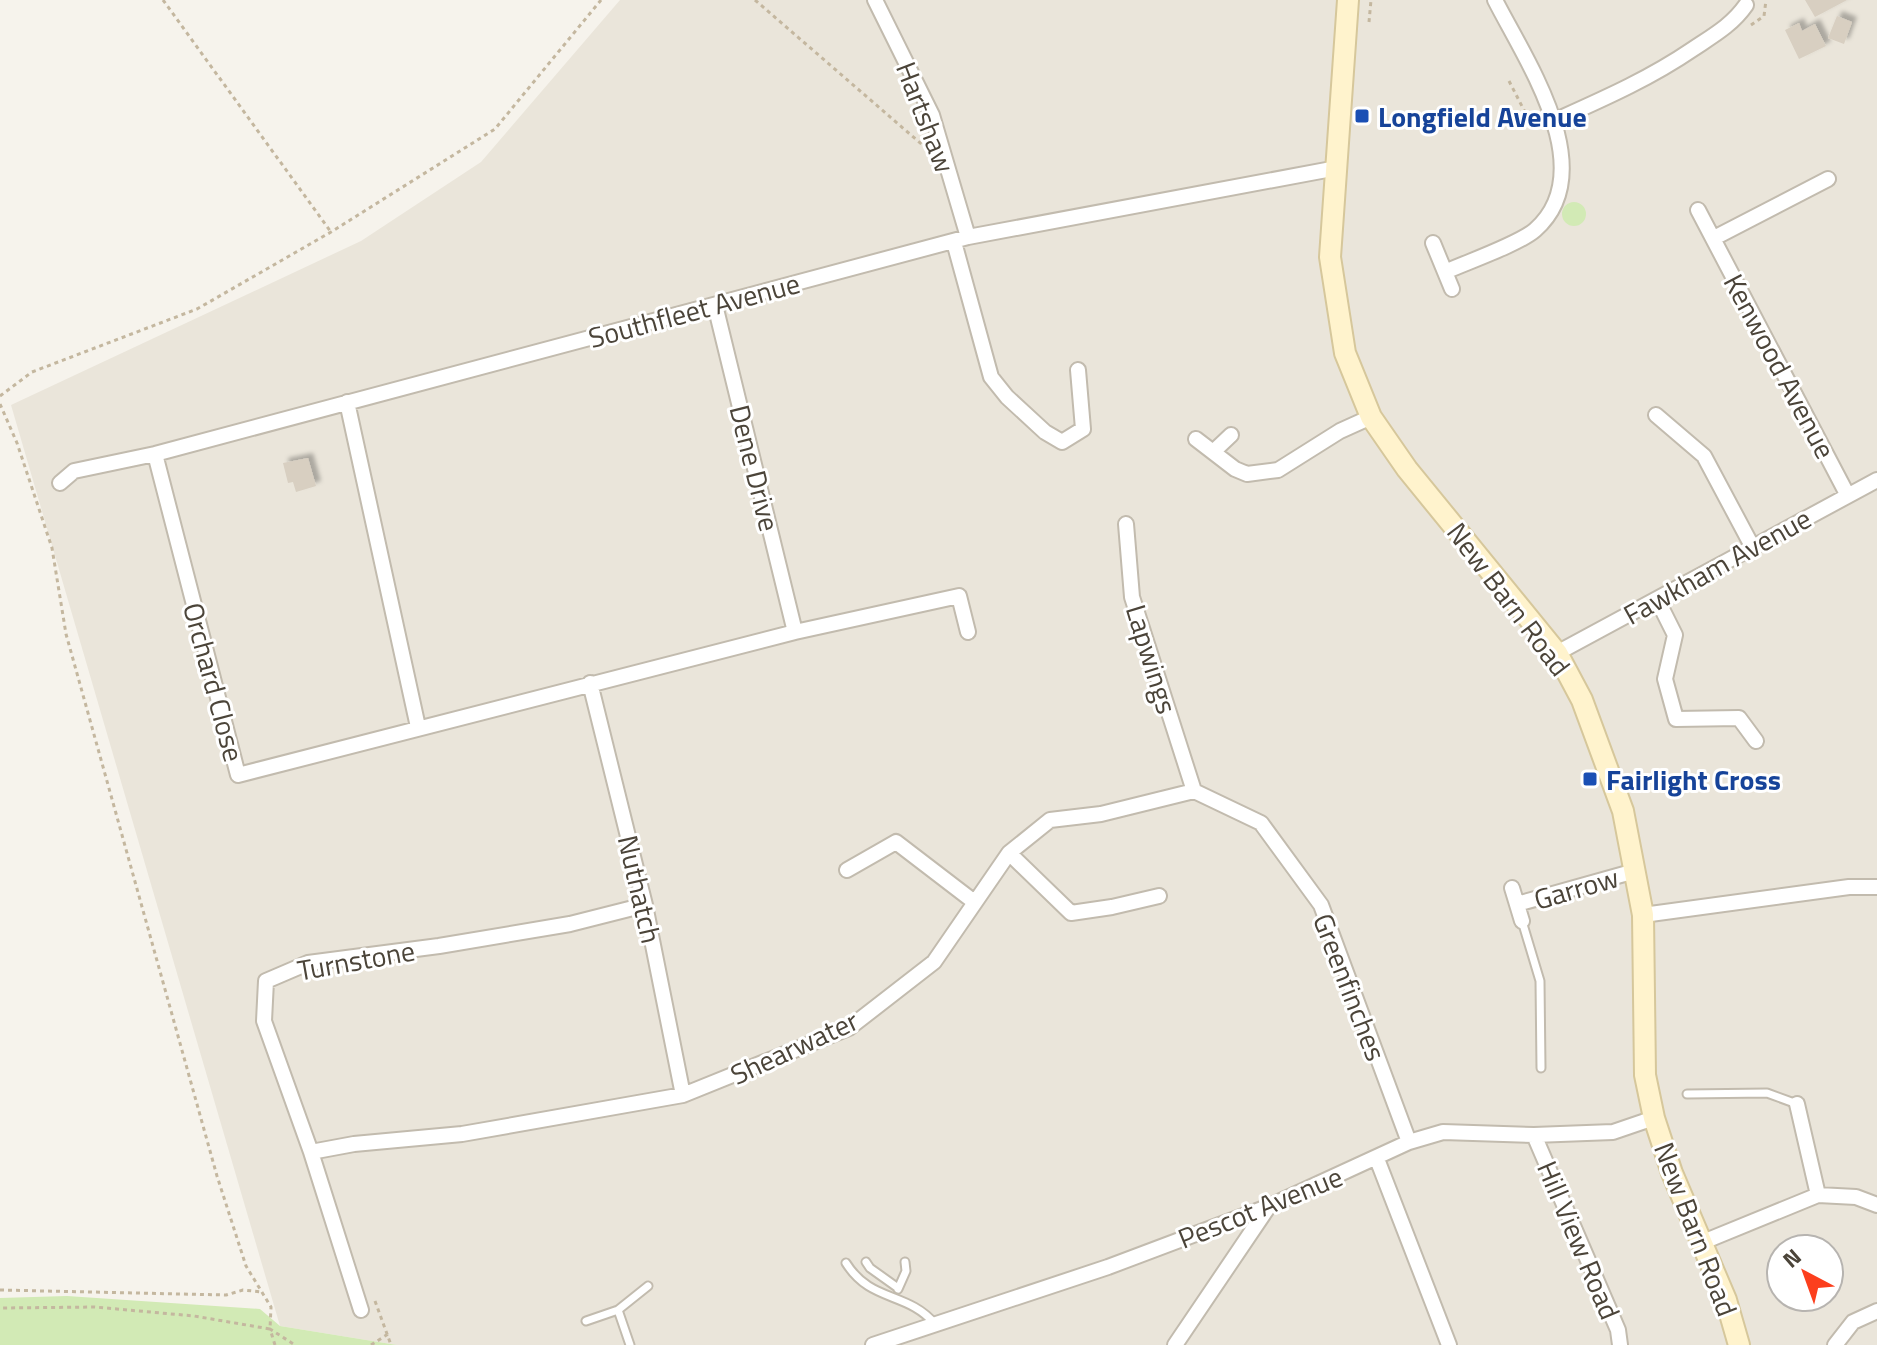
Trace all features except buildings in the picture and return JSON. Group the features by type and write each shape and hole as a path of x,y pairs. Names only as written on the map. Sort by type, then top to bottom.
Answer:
{"street":[{"name":"Hartshaw","path":"875,0 932,115 947,166 991,377 1007,397 1062,442 1083,429 1078,370"},
{"name":"New Barn Road","path":"1348,0 1330,257 1345,353 1371,417 1407,469 1557,653 1582,700 1623,811 1643,915 1645,1075 1654,1118 1672,1173 1726,1300 1739,1345"},
{"path":"1445,272 1530,234 1547,216 1562,181 1554,121 1495,0"},
{"path":"1554,121 1634,86 1731,24 1746,5"},
{"name":"Southfleet Avenue","path":"60,483 74,471 155,454 961,240 1337,168"},
{"path":"1714,238 1828,179"},
{"name":"Kenwood Avenue","path":"1698,210 1847,494"},
{"path":"1433,243 1452,289"},
{"name":"Dene Drive","path":"715,305 795,632"},
{"path":"347,402 418,727"},
{"path":"1656,415 1704,456 1752,546"},
{"path":"1196,439 1235,469 1247,474 1278,470 1340,431 1371,417"},
{"path":"1213,452 1231,435"},
{"name":"Orchard Close","path":"155,454 238,775 590,683"},
{"name":"Fawkham Avenue","path":"1557,653 1877,480"},
{"name":"Lapwings","path":"1126,524 1132,597 1194,791"},
{"path":"590,683 795,632 959,596 968,632"},
{"path":"1657,599 1675,635 1665,679 1676,719 1739,718 1756,741"},
{"name":"Nuthatch","path":"590,683 645,905 683,1095"},
{"name":"Shearwater","path":"311,1152 354,1144 462,1134 683,1095 849,1028 934,962 973,901 1009,853 1050,820 1101,814 1194,791"},
{"name":"Greenfinches","path":"1194,791 1261,823 1321,905 1409,1142"},
{"path":"847,870 896,842 973,901"},
{"path":"1009,853 1071,913 1159,896"},
{"name":"Garrow","path":"1517,904 1635,871"},
{"path":"1643,915 1849,887 1877,887"},
{"name":"Garrow","path":"1512,888 1522,921"},
{"name":"Turnstone","path":"361,1310 311,1152 264,1021 266,981 308,963 453,944 570,924 645,905"},
{"path":"1797,1104 1818,1195"},
{"name":"Pescot Avenue","path":"873,1345 1108,1267 1270,1206 1409,1142 1443,1132 1534,1135 1613,1132 1654,1118"},
{"name":"Hill View Road","path":"1534,1135 1618,1330 1620,1345"},
{"path":"1377,1159 1449,1345"},
{"path":"1703,1242 1818,1195 1856,1197 1877,1205"},
{"path":"1175,1345 1270,1206"},
{"path":"1835,1345 1853,1322 1877,1311"}],"lane":[{"path":"1522,921 1540,981 1541,1068"},
{"path":"1687,1094 1767,1093 1797,1104"},
{"path":"866,1262 898,1288"},
{"path":"893,1298 906,1271 905,1262"},
{"path":"846,1263 873,1291 917,1307 936,1325"},
{"path":"586,1321 618,1310 648,1286"},
{"path":"618,1310 630,1345"}],"path":[{"path":"163,0 331,232"},
{"path":"0,396 32,372 197,309 331,232 495,129 601,0"},
{"path":"755,0 947,166"},
{"path":"1369,22 1371,0"},
{"path":"1509,81 1526,114"},
{"path":"0,404 17,443 52,548 66,634 217,1176 246,1266 271,1307 270,1329 275,1345"},
{"path":"353,1287 371,1294 391,1345"},
{"path":"0,1290 226,1295 243,1290 262,1292"},
{"path":"0,1308 95,1307 194,1316 270,1329 295,1344"},
{"path":"371,1345 389,1334"}],"shaded area":[{"path":"620,0 1877,0 1877,1345 397,1345 280,1326 11,405 361,241 481,162"}],"green space":[{"path":"1574,202 1582,206 1586,214 1582,222 1574,226 1566,222 1562,214 1566,206"},
{"path":"67,1296 260,1309 280,1326 397,1345 0,1345 0,1298"}],"place":[{"name":"Longfield Avenue","path":"1362,116"},
{"name":"Fairlight Cross","path":"1590,779"}]}
